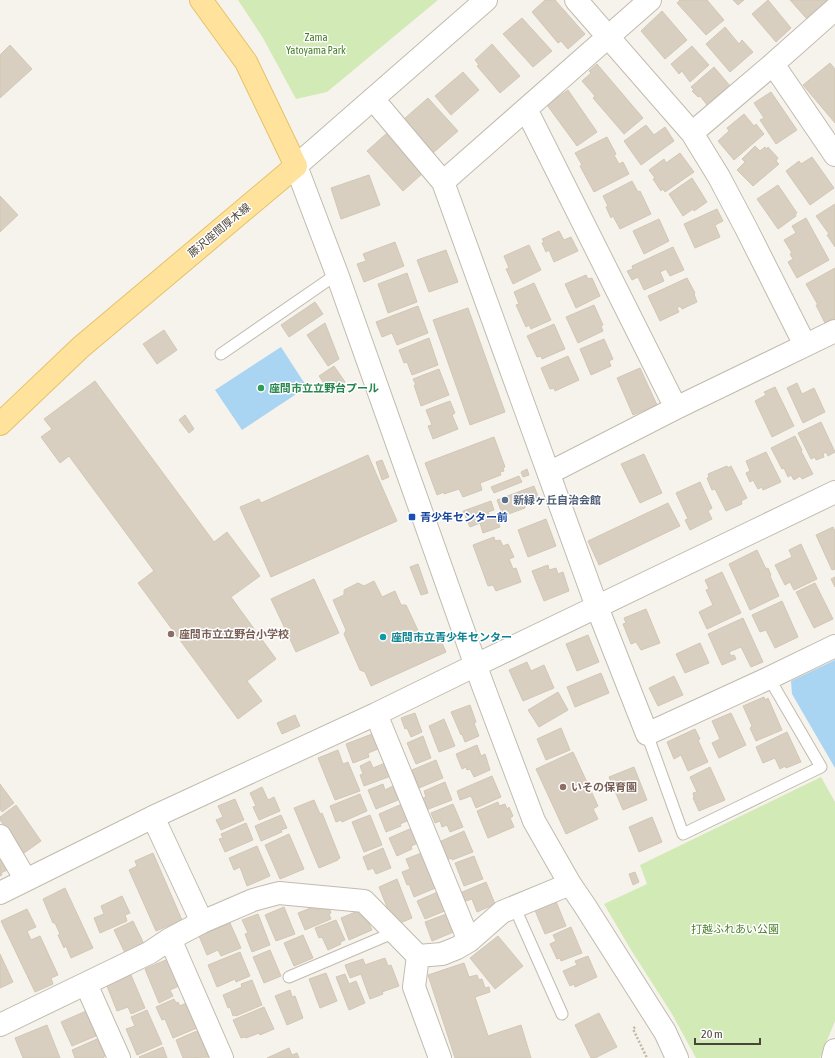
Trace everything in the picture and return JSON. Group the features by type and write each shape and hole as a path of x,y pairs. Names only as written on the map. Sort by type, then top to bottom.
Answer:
{"main road":[{"path":"201,0 246,62 296,166"},
{"name":"藤沢座間厚木線","path":"0,424 81,347 296,166"}],"street":[{"path":"486,0 296,166 337,274 476,664 534,821 570,884 665,1032 677,1058"},
{"path":"576,0 692,132 743,221 805,345"},
{"path":"443,182 650,0"},
{"path":"692,132 773,64 835,9"},
{"path":"773,64 835,156"},
{"path":"372,99 443,182 597,607 647,734 835,646"},
{"path":"526,109 676,408"},
{"path":"548,473 676,408 835,331"},
{"path":"0,893 153,817 376,714 476,664 835,492"},
{"path":"376,714 469,941"},
{"path":"153,817 202,922"},
{"path":"0,836 26,880"},
{"path":"418,956 442,954 457,948 469,941 502,912 570,884"},
{"path":"0,1026 149,953 170,939 202,922 253,900 279,893 364,901 418,956"},
{"path":"170,939 222,1058"},
{"path":"418,956 414,987 440,1058"},
{"path":"86,984 119,1058"},
{"path":"833,1058 835,1050"}],"lane":[{"path":"221,354 337,274"},
{"path":"647,734 683,834 822,767 769,678"},
{"path":"514,906 562,1014"},
{"path":"290,977 395,932"}],"path":[{"path":"633,1029 647,1058"}],"green space":[{"name":"Zama Yatoyama Park","path":"238,0 438,0 327,92 296,99 263,38"},
{"name":"打越ふれあい公園","path":"821,777 835,802 835,1021 820,1058 696,1058 672,1014 631,950 604,904 647,884 640,865"}],"water":[{"name":"座間市立立野台プール","path":"281,347 307,387 242,430 215,390"},
{"path":"835,660 835,768 792,694 791,681"}],"building":[{"path":"545,0 555,0 585,34 568,49 561,41 558,43 532,12"},
{"path":"680,0 707,0 724,20 706,35 677,3"},
{"path":"733,0 744,0 738,5"},
{"path":"768,0 791,28 776,42 752,14"},
{"path":"790,0 828,0 807,19"},
{"path":"662,11 687,40 665,59 641,31"},
{"path":"522,18 552,51 533,67 503,34"},
{"path":"725,27 739,44 742,40 753,52 730,72 706,44"},
{"path":"492,44 520,76 500,93 477,66 479,65 475,60"},
{"path":"10,45 32,69 0,98 0,55"},
{"path":"692,46 709,65 690,82 682,71 679,74 671,64"},
{"path":"830,63 835,69 835,123 803,85"},
{"path":"597,64 643,118 624,134 593,98 595,96 582,81 591,73 589,71"},
{"path":"714,67 731,87 708,106 700,96 698,97 692,91 694,90 691,87"},
{"path":"463,72 479,90 451,115 435,96"},
{"path":"568,90 597,132 577,146 547,105"},
{"path":"771,92 797,130 776,144 760,120 764,118 754,103"},
{"path":"428,98 458,131 433,153 404,119"},
{"path":"744,114 754,126 756,124 764,134 734,160 718,141 729,131 727,128"},
{"path":"646,125 654,135 665,127 674,141 641,165 624,141"},
{"path":"387,133 423,173 403,191 367,151"},
{"path":"607,137 616,154 614,155 619,164 623,162 629,174 594,192 575,153"},
{"path":"755,146 760,151 765,147 767,149 768,147 778,158 776,161 779,164 753,186 737,170 745,162 742,159"},
{"path":"680,153 694,172 665,192 663,189 661,191 653,179 655,178 649,170 664,159 666,163"},
{"path":"812,157 834,188 810,205 786,171 799,161 801,164"},
{"path":"369,175 380,205 341,219 331,188"},
{"path":"692,178 707,202 694,211 693,209 683,216 669,194"},
{"path":"632,181 638,192 640,191 651,214 620,229 613,216 611,218 606,207 608,206 603,196"},
{"path":"778,185 797,213 795,214 796,216 778,229 757,199"},
{"path":"0,196 18,215 0,232"},
{"path":"835,204 835,247 827,235 829,234 816,216"},
{"path":"717,209 723,221 715,225 720,237 695,248 684,224"},
{"path":"806,218 829,260 797,278 788,262 793,259 790,254 792,253 784,240 796,233 792,226"},
{"path":"659,219 669,241 644,254 633,231"},
{"path":"559,231 564,240 571,237 578,251 554,262 549,250 546,252 542,239"},
{"path":"395,242 404,266 364,282 357,264 366,261 363,254"},
{"path":"529,245 541,270 513,284 506,269 509,268 504,256"},
{"path":"673,247 684,270 670,276 666,269 660,272 664,281 644,290 638,277 632,280 627,271 633,269 632,266"},
{"path":"446,250 458,282 429,292 417,260"},
{"path":"835,268 835,318 825,323 816,305 818,305 806,284"},
{"path":"407,273 417,302 388,313 378,284"},
{"path":"586,275 588,279 592,278 600,296 576,308 565,284"},
{"path":"687,278 695,293 697,302 682,309 680,306 677,308 679,312 660,321 648,296"},
{"path":"534,283 551,320 531,329 529,325 526,327 516,305 519,304 514,292"},
{"path":"315,302 323,314 289,337 281,325"},
{"path":"594,305 603,325 601,326 603,331 578,343 566,317"},
{"path":"418,306 428,333 397,345 392,333 382,337 376,322"},
{"path":"468,308 505,412 470,425 433,320"},
{"path":"325,323 339,359 328,366 307,335"},
{"path":"554,324 565,349 542,359 541,356 537,357 527,336"},
{"path":"164,330 177,350 157,364 143,344"},
{"path":"429,338 438,365 412,375 407,362 404,363 399,350"},
{"path":"604,339 613,359 609,361 611,366 591,375 580,349"},
{"path":"568,356 579,380 555,391 554,388 550,389 541,368"},
{"path":"334,366 345,382 330,392 319,376"},
{"path":"640,368 657,405 633,415 617,378"},
{"path":"439,369 449,395 421,406 413,379"},
{"path":"95,381 214,542 227,532 260,576 231,597 276,659 247,681 262,701 238,719 138,583 154,571 69,456 60,463 41,437 52,429 44,419"},
{"path":"797,383 802,394 814,388 825,412 803,423 787,388"},
{"path":"775,387 794,426 772,437 755,401 766,395 764,392"},
{"path":"450,401 455,413 452,415 458,429 433,439 428,426 432,425 426,410"},
{"path":"185,415 194,429 189,433 179,420"},
{"path":"821,422 835,452 828,456 826,452 823,454 824,457 816,460 815,457 811,459 798,433"},
{"path":"795,436 813,474 802,479 800,476 794,480 791,475 788,477 784,468 782,469 771,448"},
{"path":"494,437 505,467 503,468 504,471 500,472 501,475 480,483 482,490 463,497 459,489 437,495 425,463"},
{"path":"766,452 781,482 763,490 762,487 758,489 753,480 750,482 746,473 750,471 746,461"},
{"path":"644,454 662,493 640,503 621,464"},
{"path":"368,455 397,521 271,577 240,507 259,499 261,503"},
{"path":"382,460 389,477 382,480 376,462"},
{"path":"727,466 728,468 731,466 747,498 741,501 742,504 726,511 715,489 712,490 707,478 709,477 708,474"},
{"path":"527,469 529,475 523,477 521,472"},
{"path":"519,476 522,482 494,493 491,487"},
{"path":"700,482 712,508 708,511 712,519 690,530 685,520 688,519 676,493"},
{"path":"534,486 539,499 537,501 525,506 525,508 503,516 497,500"},
{"path":"491,501 494,510 488,512 491,518 496,516 500,527 483,533 480,523 470,527 463,511"},
{"path":"668,503 680,526 599,565 588,541"},
{"path":"546,519 556,546 528,557 518,530"},
{"path":"833,527 835,531 835,569 832,570 816,535"},
{"path":"494,537 495,541 500,540 503,546 508,544 514,557 509,559 513,569 516,568 521,582 496,591 493,585 488,586 473,545"},
{"path":"801,544 817,579 794,590 790,582 785,585 775,565 792,557 789,550"},
{"path":"757,550 766,569 768,568 779,596 750,610 729,564"},
{"path":"418,564 428,593 421,595 410,567"},
{"path":"548,565 549,570 556,568 558,574 563,572 569,591 544,601 532,571"},
{"path":"722,572 741,613 707,629 699,612 713,605 706,590 709,589 705,580"},
{"path":"835,577 835,587 831,579"},
{"path":"314,579 339,633 296,652 271,599"},
{"name":"座間市立青少年センター","path":"374,581 382,597 395,591 401,605 406,605 423,641 438,634 446,652 371,686 365,672 360,670 344,634 346,630 333,600 344,595 344,590 358,583 364,586"},
{"path":"815,583 833,619 814,628 796,592"},
{"path":"782,601 798,637 775,648 766,630 760,632 752,615"},
{"path":"646,609 660,643 641,650 636,642 631,644 623,624 626,623 624,618"},
{"path":"743,618 763,662 751,667 741,647 729,652 731,656 734,655 736,659 722,665 708,634"},
{"path":"588,635 599,662 577,671 566,644"},
{"path":"700,643 709,663 685,673 676,654"},
{"path":"527,662 531,671 544,665 554,688 523,701 509,670"},
{"path":"601,673 609,693 575,707 567,687"},
{"path":"674,676 683,695 658,706 649,688"},
{"path":"558,692 568,710 539,727 528,710"},
{"path":"764,697 765,700 768,698 782,730 756,741 750,728 752,726 743,706"},
{"path":"470,705 479,736 465,742 451,712"},
{"path":"415,713 422,732 411,737 407,728 405,729 401,718"},
{"path":"731,713 746,745 719,758 712,743 720,739 712,721"},
{"path":"295,715 300,726 282,734 277,723"},
{"path":"444,719 455,746 439,752 429,726"},
{"path":"561,728 570,750 546,760 537,739"},
{"path":"695,729 700,739 698,740 708,762 688,771 681,755 674,759 667,742"},
{"path":"787,732 801,762 786,768 785,766 780,769 775,758 763,763 756,747"},
{"path":"372,734 378,749 368,753 369,757 353,763 346,744"},
{"path":"423,736 431,758 416,764 407,743"},
{"path":"477,745 481,756 485,754 490,770 474,777 470,769 467,770 466,767 462,769 456,754"},
{"path":"338,750 343,764 348,762 360,791 335,800 318,758"},
{"path":"573,752 598,806 593,809 598,819 566,834 536,769"},
{"path":"436,760 443,778 419,788 412,770"},
{"path":"370,761 373,768 385,763 391,776 364,786 360,775 363,774 360,766"},
{"path":"634,767 647,800 623,810 609,777"},
{"path":"710,767 725,800 699,811 693,798 693,793 697,792 690,777"},
{"path":"492,776 501,797 476,808 471,796 460,800 457,791"},
{"path":"445,782 452,800 426,810 421,799 426,797 424,791"},
{"path":"0,784 14,803 2,812 0,809"},
{"path":"383,784 385,790 393,786 398,800 376,809 368,790"},
{"path":"262,787 268,800 274,797 280,811 259,820 253,807 256,806 250,793"},
{"path":"360,794 367,811 342,822 341,820 336,822 330,806"},
{"path":"235,799 244,820 221,830 216,820 223,817 218,806"},
{"path":"314,800 320,814 322,813 340,858 319,868 294,808"},
{"path":"498,802 499,806 505,804 507,809 509,807 513,816 510,818 514,827 488,838 477,811"},
{"path":"402,804 409,820 400,824 401,826 386,832 379,814"},
{"path":"453,804 463,827 450,832 447,825 442,827 440,821 435,823 431,813"},
{"path":"16,805 41,841 24,853 0,820 0,817"},
{"path":"281,815 287,828 281,830 282,832 261,841 255,826"},
{"path":"370,815 382,845 364,852 352,822"},
{"path":"652,817 662,842 639,852 629,827"},
{"path":"246,823 253,840 225,852 219,839 223,838 221,834"},
{"path":"412,828 418,843 411,846 412,849 397,856 389,838"},
{"path":"464,831 473,852 452,860 452,858 446,860 439,842"},
{"path":"289,834 304,869 280,879 265,845"},
{"path":"257,846 270,876 247,886 240,867 234,870 229,858"},
{"path":"383,848 391,868 376,874 373,868 368,870 363,857"},
{"path":"424,852 438,887 414,897 402,872 410,869 406,859"},
{"path":"153,853 182,920 156,931 129,870 137,866 135,861"},
{"path":"474,856 483,879 464,886 455,863"},
{"path":"1,858 7,870 1,873 2,875 0,876"},
{"path":"635,872 639,882 633,885 629,874"},
{"path":"397,879 412,918 398,924 392,911 389,912 379,887"},
{"path":"486,882 495,904 477,912 472,899 463,902 460,893"},
{"path":"65,888 93,948 71,958 66,946 64,948 58,935 60,934 55,923 53,923 43,899"},
{"path":"440,891 447,910 425,919 417,901"},
{"path":"122,896 130,913 125,915 127,921 100,933 94,918 104,914 101,906"},
{"path":"555,899 566,926 545,934 534,908"},
{"path":"328,905 331,913 329,914 331,919 305,930 298,913 316,906 317,910"},
{"path":"284,907 295,934 276,941 265,915"},
{"path":"27,909 36,927 27,931 31,940 40,936 58,975 51,978 53,984 35,992 1,921"},
{"path":"358,911 360,916 365,914 372,930 349,940 341,918"},
{"path":"449,913 456,931 432,941 425,922"},
{"path":"258,914 270,945 252,952 245,934 248,933 242,920"},
{"path":"336,920 345,940 340,942 341,944 328,950 322,937 319,938 315,928"},
{"path":"133,921 144,944 125,953 114,930"},
{"path":"230,923 241,948 221,956 218,950 207,955 199,936"},
{"path":"571,927 582,953 561,961 560,958 557,959 550,944 556,941 553,935"},
{"path":"303,935 313,958 294,966 284,943"},
{"path":"498,936 523,966 495,989 470,958"},
{"path":"270,950 281,976 264,983 253,957"},
{"path":"240,952 250,976 236,982 235,979 217,987 208,965"},
{"path":"0,954 13,982 0,988"},
{"path":"588,956 597,977 575,987 574,984 570,986 563,971 577,965 575,961"},
{"path":"385,958 388,966 391,965 399,986 382,992 383,994 370,999 361,974 350,978 345,965 363,959 365,965"},
{"path":"168,959 179,986 170,990 173,996 159,1003 145,969"},
{"path":"464,963 469,977 477,975 479,980 482,979 485,988 489,987 490,992 475,997 488,1036 521,1025 531,1058 455,1058 428,975"},
{"path":"326,973 337,1001 320,1008 309,979"},
{"path":"345,974 349,984 356,981 365,1003 349,1010 336,977"},
{"path":"131,975 145,1008 131,1014 128,1007 117,1011 107,986"},
{"path":"252,980 262,1005 233,1016 223,995 242,987 241,984"},
{"path":"290,990 292,997 295,996 303,1018 287,1025 275,996"},
{"path":"174,999 180,1006 186,1003 197,1028 173,1038 165,1019 162,1020 156,1007"},
{"path":"264,1007 274,1029 260,1035 259,1033 246,1038 241,1038 233,1020"},
{"path":"147,1010 162,1044 137,1055 126,1029 135,1026 131,1017"},
{"path":"86,1011 96,1036 72,1046 61,1022"},
{"path":"599,1013 617,1047 595,1058 591,1058 575,1025"},
{"path":"47,1025 60,1058 23,1058 15,1038"},
{"path":"197,1031 209,1057 183,1058 176,1040"},
{"path":"97,1039 105,1055 103,1058 75,1058 72,1050"},
{"path":"163,1047 167,1058 139,1057"},
{"path":"289,1048 292,1055 297,1053 299,1058 267,1058"}],"place":[{"name":"座間市立立野台プール","path":"261,388"},
{"name":"新緑ヶ丘自治会館","path":"505,500"},
{"name":"青少年センター前","path":"412,517"},
{"name":"座間市立立野台小学校","path":"171,634"},
{"name":"座間市立青少年センター","path":"383,637"},
{"name":"いその保育園","path":"563,787"}]}
